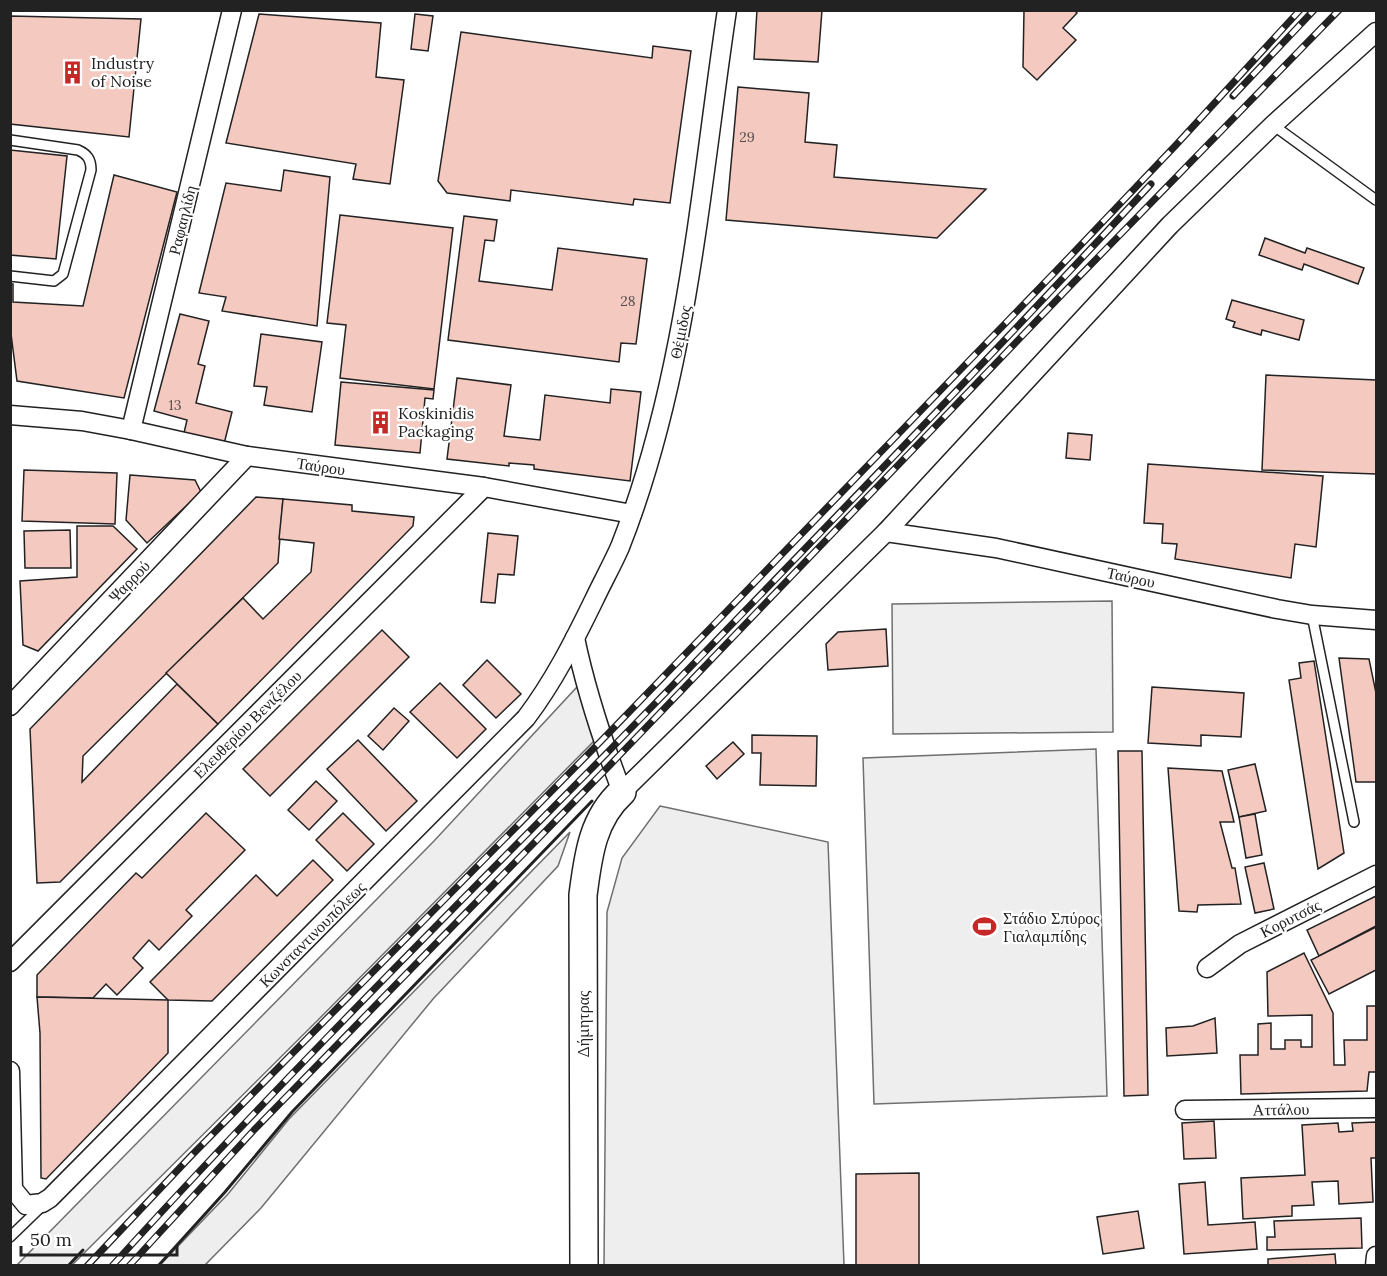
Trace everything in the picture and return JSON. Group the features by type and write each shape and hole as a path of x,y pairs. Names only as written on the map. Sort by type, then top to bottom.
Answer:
{"street":[{"name":"Ραφαηλίδη","path":"131,430 232,10"},
{"name":"Θέμιδος","path":"575,638 619,550 666,398 682,326 728,10"},
{"path":"575,638 582,673 622,792 886,532 1170,225 1273,125 1377,32"},
{"name":"Ταύρου","path":"10,415 82,422 131,430 247,456 484,487 632,514"},
{"name":"Ψαρρού","path":"10,706 247,456"},
{"name":"Ελευθερίου Βενιζέλου","path":"10,962 484,487"},
{"name":"Ταύρου","path":"886,532 996,548 1312,615 1377,620"},
{"name":"Κωνσταντινουπόλεως","path":"10,1071 13,1189 26,1205 42,1203 526,718 546,691 575,638"},
{"name":"Δήμητρας","path":"584,1266 583,895 590,846 599,821 610,803 622,792"},
{"name":"Κορυτσάς","path":"1208,968 1240,944 1377,875"},
{"name":"Αττάλου","path":"1185,1110 1377,1108"},
{"path":"1375,1266 1377,1256"}],"lane":[{"path":"1273,125 1377,200"},
{"path":"10,141 78,150 88,157 91,163 63,274 54,281 10,276"},
{"path":"1312,615 1354,822"},
{"path":"10,1237 50,1197"}],"shaded area":[{"path":"1112,601 1113,732 893,734 892,604"},
{"path":"577,687 596,739 72,1265 16,1266 434,841"},
{"name":"Στάδιο Σπύρος Γιαλαμπίδης","path":"1096,749 1107,1096 874,1104 863,758"},
{"path":"660,806 828,842 844,1265 604,1265 607,912 622,858"},
{"path":"570,832 558,866 433,999 261,1208 205,1265 160,1265 228,1194 289,1119"}],"building":[{"path":"757,10 822,10 818,62 754,59"},
{"path":"1024,10 1074,10 1077,13 1063,28 1076,40 1037,80 1023,67"},
{"path":"259,14 381,23 376,77 404,80 390,184 353,179 356,164 226,143"},
{"path":"415,14 433,16 428,51 411,49"},
{"name":"Industry of Noise","path":"10,16 141,19 129,137 10,124"},
{"path":"461,32 652,58 653,46 691,51 670,203 634,199 633,205 511,190 510,201 447,193 438,181"},
{"path":"738,87 809,93 805,142 837,145 834,177 986,189 937,238 726,220"},
{"path":"10,150 67,156 56,259 10,255"},
{"path":"284,170 330,177 317,326 222,311 226,297 199,293 226,183 281,191"},
{"path":"114,175 177,192 124,398 17,381 10,326 10,284 13,284 13,302 83,306"},
{"path":"340,215 453,228 434,389 340,378 346,325 327,323"},
{"path":"464,216 497,220 494,241 485,240 479,281 552,290 558,248 647,259 636,344 621,343 619,362 448,340"},
{"path":"1265,238 1305,253 1307,248 1364,268 1358,284 1304,264 1302,270 1259,255"},
{"path":"1232,300 1304,320 1299,340 1262,330 1261,335 1233,327 1235,322 1226,319"},
{"path":"180,314 209,321 198,364 205,366 196,403 232,412 224,444 184,433 187,420 154,411"},
{"path":"261,334 322,342 312,412 264,405 267,387 254,386"},
{"path":"1266,375 1376,380 1376,474 1262,470"},
{"path":"457,378 511,385 504,436 540,440 545,395 610,403 611,389 641,392 630,481 534,469 534,465 509,463 509,466 447,459"},
{"name":"Koskinidis Packaging","path":"341,382 434,390 433,399 425,398 420,453 335,445"},
{"path":"1068,433 1092,435 1090,460 1066,458"},
{"path":"1148,464 1323,476 1316,547 1295,544 1291,578 1175,559 1177,544 1162,543 1163,524 1144,523"},
{"path":"24,470 117,473 115,524 22,521"},
{"path":"130,475 195,480 201,492 147,543 126,520"},
{"path":"256,497 283,499 278,563 83,756 82,782 177,684 218,724 60,882 37,883 30,729"},
{"path":"283,499 352,505 352,511 414,517 413,526 218,724 166,673 243,598 263,619 311,572 314,543 279,539"},
{"path":"77,526 113,526 137,549 38,651 23,645 20,581 77,577"},
{"path":"70,530 71,568 25,568 24,531"},
{"path":"488,533 518,536 514,575 498,574 495,603 481,602"},
{"path":"886,629 888,666 828,670 826,644 838,632"},
{"path":"382,630 409,657 270,796 243,769"},
{"path":"1339,658 1369,659 1376,693 1376,782 1356,782"},
{"path":"487,660 521,694 496,718 463,685"},
{"path":"1314,661 1344,853 1318,869 1289,680 1301,678 1299,663"},
{"path":"440,683 486,729 457,758 410,712"},
{"path":"1152,687 1244,693 1241,737 1201,735 1201,746 1148,743"},
{"path":"394,708 409,721 383,750 368,736"},
{"path":"752,735 817,736 816,786 760,785 761,753 752,753"},
{"path":"358,740 417,801 386,831 327,769"},
{"path":"733,742 744,754 717,779 706,766"},
{"path":"1118,751 1142,751 1148,1095 1124,1096"},
{"path":"1255,764 1266,811 1239,817 1228,770"},
{"path":"1168,768 1222,771 1234,822 1220,822 1232,868 1235,868 1241,904 1198,905 1197,912 1179,911"},
{"path":"316,781 337,801 309,830 288,810"},
{"path":"206,813 245,850 186,910 192,916 159,950 149,940 133,958 143,968 117,995 106,984 93,998 37,997 37,975 136,873 142,878"},
{"path":"343,813 374,844 347,871 316,840"},
{"path":"1255,814 1262,855 1246,858 1239,817"},
{"path":"313,860 333,880 212,1001 168,1000 150,982 256,875 277,896"},
{"path":"1264,863 1274,909 1255,913 1245,867"},
{"path":"1376,896 1376,926 1319,956 1307,930"},
{"path":"1376,927 1376,970 1329,994 1311,960"},
{"path":"1304,953 1333,1013 1334,1065 1345,1065 1344,1040 1367,1040 1367,1006 1376,1006 1376,1072 1369,1072 1367,1091 1241,1094 1240,1055 1258,1055 1258,1024 1271,1023 1271,1049 1285,1049 1285,1040 1301,1040 1301,1047 1312,1047 1312,1015 1268,1016 1267,972"},
{"path":"37,997 168,1000 168,1053 46,1179 41,1178 40,1033"},
{"path":"1215,1018 1217,1053 1167,1056 1166,1028 1193,1026"},
{"path":"1214,1121 1216,1158 1184,1159 1182,1123"},
{"path":"1376,1122 1376,1158 1371,1158 1373,1202 1339,1204 1338,1181 1312,1182 1314,1205 1292,1206 1292,1216 1243,1219 1241,1178 1305,1175 1302,1125 1338,1123 1339,1132 1353,1131 1352,1123"},
{"path":"919,1173 919,1266 856,1266 856,1174"},
{"path":"1205,1182 1208,1225 1255,1222 1257,1249 1184,1254 1179,1184"},
{"path":"1138,1211 1144,1248 1103,1254 1097,1217"},
{"path":"1361,1218 1362,1248 1267,1250 1267,1237 1275,1237 1274,1221"},
{"path":"1335,1254 1336,1266 1268,1266 1268,1259"}],"railway":[{"path":"87,1266 191,1156 603,739 1056,271 1300,10"},
{"path":"1233,96 1314,10"},
{"path":"129,1266 254,1130 1339,10"},
{"path":"112,1266 294,1072 811,543 1151,184"}],"wall":[{"path":"158,1266 225,1192 292,1112 592,801"},
{"path":"68,1266 83,1250"}],"place":[{"name":"Industry of Noise","path":"73,72"},
{"name":"Koskinidis Packaging","path":"380,422"},
{"name":"Στάδιο Σπύρος Γιαλαμπίδης","path":"985,927"}]}
